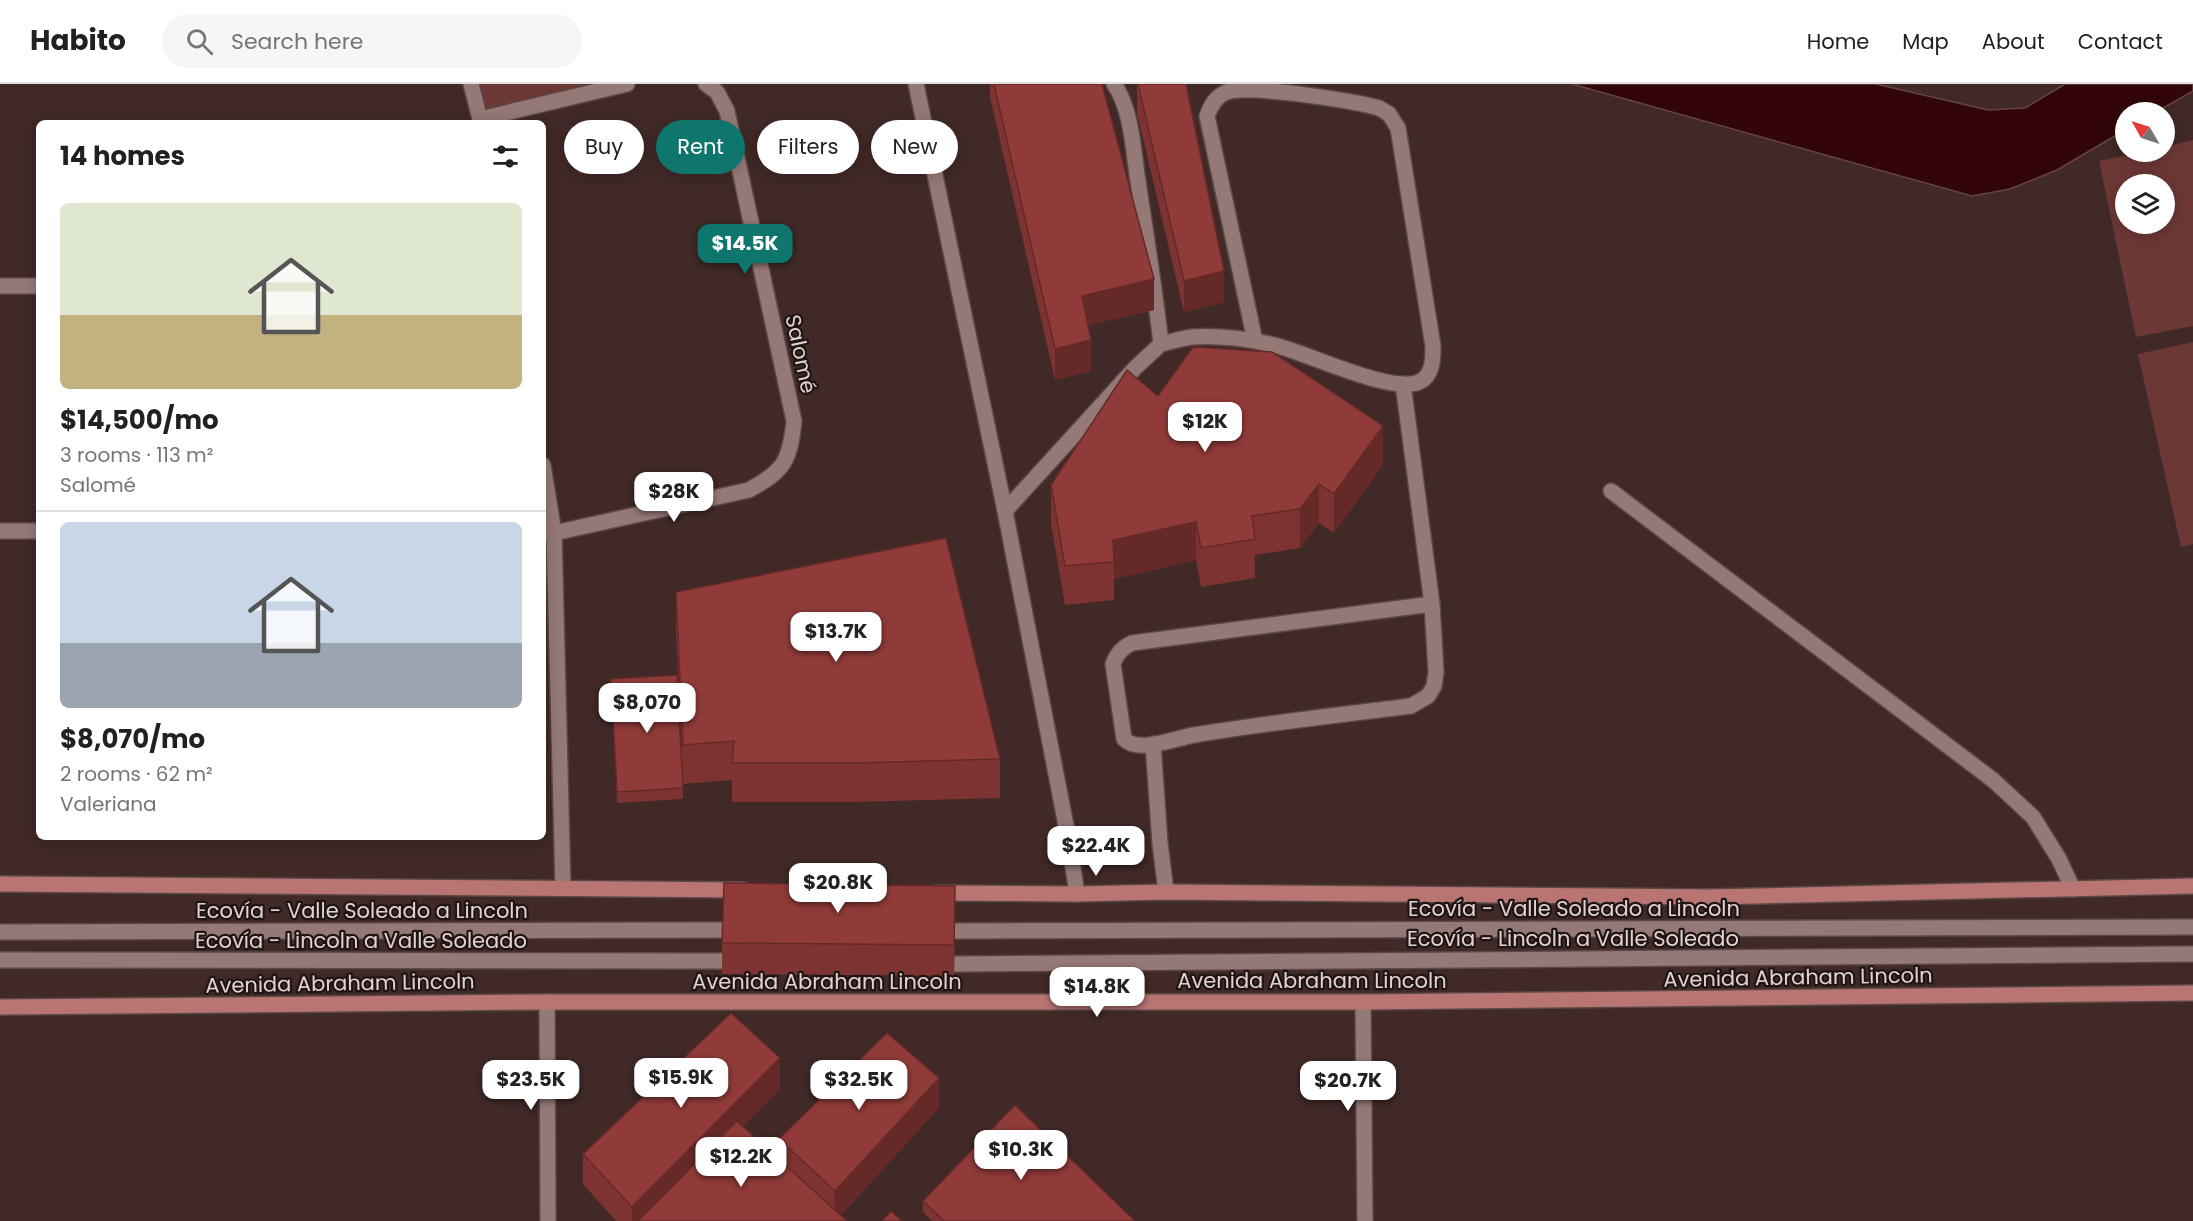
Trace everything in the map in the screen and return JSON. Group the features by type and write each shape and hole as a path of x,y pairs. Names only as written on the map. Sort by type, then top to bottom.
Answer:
{"main road":[{"path":"0,884 755,890"},
{"path":"922,892 1709,897 2193,886"},
{"name":"Avenida Abraham Lincoln","path":"0,1007 548,1002 1364,1002 2193,993"}],"street":[{"path":"471,84 480,120"},
{"path":"484,120 627,84"},
{"name":"Salomé","path":"549,533 748,490 769,479 784,464 792,444 794,421 727,111 717,92 706,84"},
{"path":"916,84 1005,511 1069,841 1077,894"},
{"path":"1114,84 1121,95 1130,129 1156,295 1161,344"},
{"path":"1005,511 1136,367 1161,344 1192,337 1255,341 1306,355 1338,368 1403,384 1418,382 1427,376 1432,366 1432,346 1398,128 1389,114 1379,108 1294,93 1241,90 1224,93 1215,99 1210,108 1208,116 1255,341"},
{"path":"0,286 36,286"},
{"path":"1403,384 1432,604 1436,672 1434,686 1428,696 1411,706 1192,735 1153,744 1132,745 1124,739 1113,664 1117,654 1132,643 1432,604"},
{"path":"1611,491 1993,780 2033,817 2059,859 2073,889"},
{"path":"546,499 563,888"},
{"path":"0,531 36,531"},
{"path":"1153,744 1166,892"},
{"name":"Ecovía - Valle Soleado a Lincoln","path":"954,931 2193,927"},
{"name":"Ecovía - Valle Soleado a Lincoln","path":"0,932 723,930"},
{"name":"Ecovía - Lincoln a Valle Soleado","path":"954,964 2193,954"},
{"name":"Ecovía - Lincoln a Valle Soleado","path":"0,960 723,961"},
{"path":"548,1002 548,1221"},
{"path":"1364,1002 1365,1221"}],"shaded area":[{"path":"472,84 627,84 480,119"},
{"path":"1572,84 1876,84 1988,110 2025,108 2065,84 2193,84 2193,91 2174,102 2115,102 2115,136 2057,170 2010,189 1972,196"},
{"path":"2193,140 2193,326 2136,337 2099,161 2115,158 2115,162 2175,162 2175,144"},
{"path":"2193,342 2193,544 2181,547 2138,354"}],"building":[{"path":"994,84 1102,84 1154,279 1082,296 1091,340 1055,349"},
{"path":"1138,84 1186,84 1224,271 1184,281"},
{"path":"1193,347 1272,352 1383,426 1334,494 1319,484 1300,509 1252,516 1255,539 1201,548 1196,522 1113,540 1114,562 1065,566 1051,485 1127,370 1158,396"},
{"path":"946,538 1000,759 855,763 732,763 734,741 683,745 676,592"},
{"path":"677,675 683,788 617,792 611,679"},
{"path":"724,883 955,886 954,945 722,943"},
{"path":"731,1013 780,1058 632,1207 583,1154"},
{"path":"887,1033 939,1078 835,1191 779,1139"},
{"path":"1015,1105 1135,1221 944,1221 923,1201"},
{"path":"737,1121 847,1221 638,1221"},
{"path":"891,1211 902,1221 882,1221"}]}
